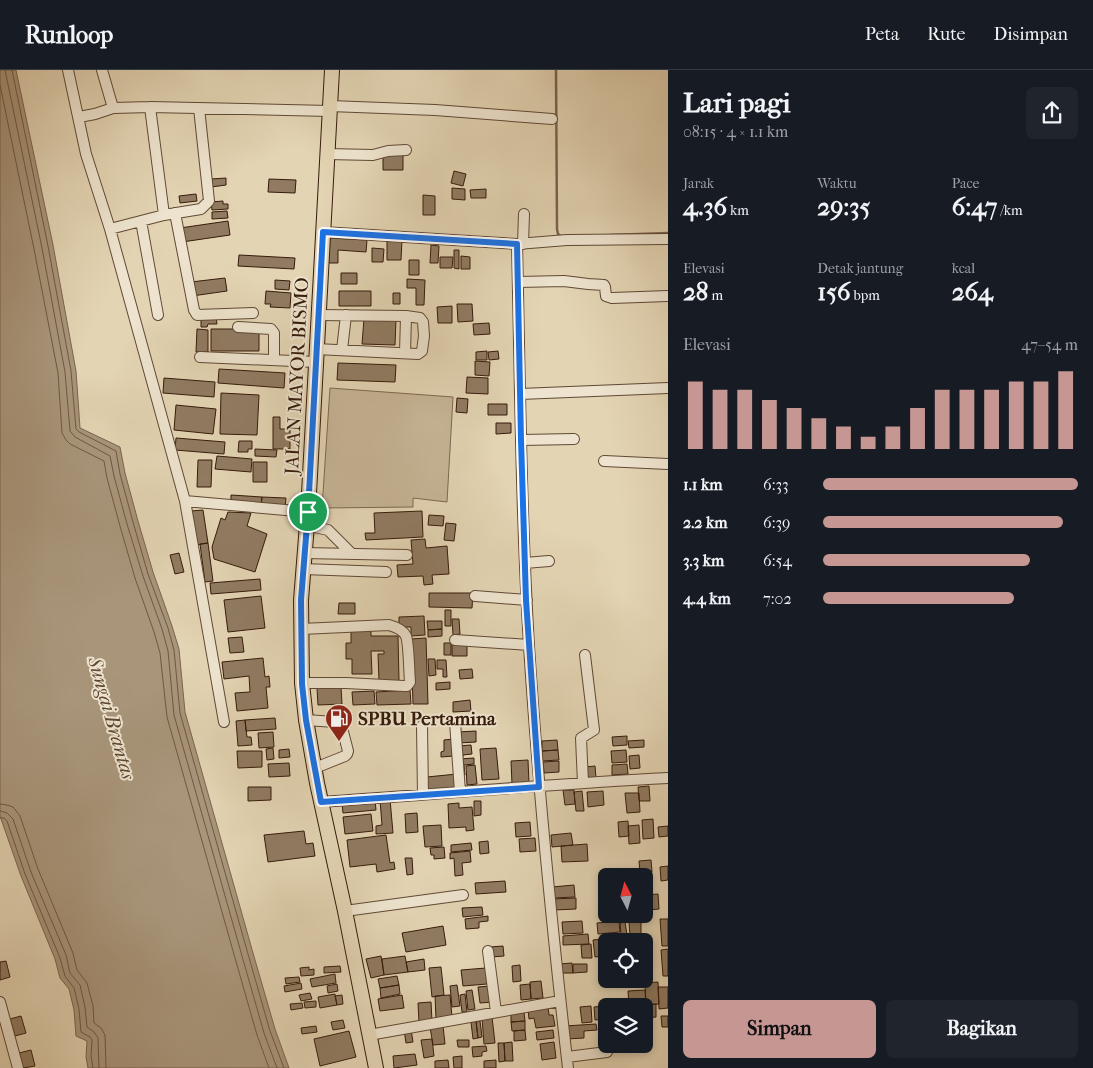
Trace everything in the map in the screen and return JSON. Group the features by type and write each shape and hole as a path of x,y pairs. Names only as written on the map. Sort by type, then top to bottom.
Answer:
{"main road":[{"name":"JALAN MAYOR BISMO","path":"332,70 301,600 302,684 306,720 321,802 376,1068"}],"street":[{"path":"68,70 86,154 110,229 186,501 224,722"},
{"path":"102,70 113,108"},
{"path":"79,117 113,108 150,107 435,110 552,119"},
{"path":"150,107 164,215"},
{"path":"110,229 164,215 201,209 209,201 199,108"},
{"path":"327,154 373,156 388,151 406,150"},
{"path":"175,213 194,310 197,315 253,313"},
{"path":"524,214 518,282 526,600 539,787 568,1068"},
{"path":"141,221 158,315"},
{"path":"323,232 520,244 567,240 668,239"},
{"path":"518,282 564,281 604,285 606,296 612,298 668,296"},
{"path":"200,357 274,360 316,356 342,350 418,354 422,351 424,336 423,322 420,318 318,314"},
{"path":"342,350 346,315"},
{"path":"404,353 406,316"},
{"path":"238,327 271,328 274,332 274,360"},
{"path":"520,394 668,388"},
{"path":"521,440 574,439"},
{"path":"604,461 668,464"},
{"path":"186,501 307,518 328,530 352,554"},
{"path":"304,553 407,555"},
{"path":"525,563 549,561"},
{"path":"303,569 386,572"},
{"path":"474,596 526,600"},
{"path":"301,629 390,625 396,627 407,638 410,682 407,686 346,683 302,684"},
{"path":"455,640 529,645"},
{"path":"583,783 581,738 594,730 585,655"},
{"path":"306,720 341,724 348,750 345,756 315,768"},
{"path":"455,722 460,792"},
{"path":"422,726 423,795"},
{"path":"321,802 668,778"},
{"path":"345,911 463,895"},
{"path":"488,951 496,1012"},
{"path":"369,1035 560,1001"},
{"path":"0,1002 18,1068"},
{"path":"567,1057 599,1053"}],"shaded area":[{"path":"330,388 453,397 447,502 413,498 413,507 322,508"}],"water":[{"name":"Sungai Brantas","path":"0,70 16,70 53,245 76,371 80,428 120,447 138,521 179,649 185,712 275,1029 289,1068 88,1068 86,1057 87,1041 76,1036 74,1010 69,989 60,978 55,959 21,876 0,816"}],"building":[{"path":"383,155 403,155 403,170 383,170"},
{"path":"454,171 466,174 463,186 451,183"},
{"path":"226,178 226,185 211,187 211,179"},
{"path":"269,179 296,180 295,193 268,192"},
{"path":"452,188 465,189 465,200 452,199"},
{"path":"486,189 486,198 471,198 470,190"},
{"path":"196,194 197,201 180,203 179,196"},
{"path":"423,195 435,196 435,215 423,215"},
{"path":"223,201 223,204 228,204 228,209 212,210 211,202"},
{"path":"227,211 228,218 212,219 212,212"},
{"path":"228,221 230,235 182,242 180,228"},
{"path":"329,238 367,240 366,252 338,250 338,263 328,263"},
{"path":"387,240 402,240 401,260 387,260"},
{"path":"431,245 439,246 438,263 430,263"},
{"path":"372,248 384,249 383,262 372,262"},
{"path":"454,250 459,250 459,269 454,268"},
{"path":"239,255 295,258 294,269 238,266"},
{"path":"461,256 470,257 470,269 461,269"},
{"path":"440,257 453,257 452,268 440,268"},
{"path":"409,260 419,260 419,275 409,275"},
{"path":"341,273 357,273 357,284 341,284"},
{"path":"225,278 227,291 192,296 191,282"},
{"path":"407,279 425,280 424,305 416,305 416,288 407,288"},
{"path":"275,280 290,281 289,290 275,289"},
{"path":"266,291 291,293 290,308 270,307 271,304 265,304"},
{"path":"339,291 371,291 371,306 339,306"},
{"path":"393,293 400,293 400,304 393,304"},
{"path":"457,304 472,304 473,321 458,322"},
{"path":"452,306 452,323 438,323 437,307"},
{"path":"201,316 216,316 217,324 208,324 207,327 201,327"},
{"path":"364,319 396,320 395,345 362,344"},
{"path":"489,323 490,334 474,335 473,324"},
{"path":"197,329 208,330 208,352 196,352"},
{"path":"211,329 259,329 259,351 211,351"},
{"path":"487,351 487,360 476,360 476,352"},
{"path":"498,351 499,359 489,360 488,352"},
{"path":"475,361 490,362 489,376 475,375"},
{"path":"338,363 396,365 395,382 337,380"},
{"path":"219,369 285,373 284,388 218,383"},
{"path":"467,377 488,378 488,394 466,393"},
{"path":"164,378 215,382 214,397 163,393"},
{"path":"221,393 259,395 257,435 220,434"},
{"path":"457,398 468,399 467,413 456,412"},
{"path":"488,404 507,404 507,415 488,415"},
{"path":"176,405 216,409 213,434 174,430"},
{"path":"273,417 280,417 280,429 290,429 290,449 273,449"},
{"path":"496,423 511,423 511,433 496,434"},
{"path":"176,438 225,442 224,454 175,450"},
{"path":"239,441 252,441 252,449 248,449 248,452 238,452"},
{"path":"255,449 277,450 276,457 255,456"},
{"path":"217,456 252,459 251,472 215,469"},
{"path":"198,460 212,460 211,487 197,487"},
{"path":"253,462 267,462 267,482 253,482"},
{"path":"231,495 262,497 261,504 231,502"},
{"path":"262,497 286,498 285,508 261,506"},
{"path":"203,510 208,543 196,545 191,511"},
{"path":"422,511 423,537 366,540 365,533 375,533 374,513"},
{"path":"228,512 251,513 247,526 267,534 255,572 214,559 212,547 221,518 225,520"},
{"path":"429,515 444,516 443,526 428,525"},
{"path":"446,523 456,524 454,541 444,540"},
{"path":"425,539 426,548 447,546 449,574 432,575 433,584 424,585 423,576 398,577 397,565 413,564 411,540"},
{"path":"208,543 213,581 205,582 200,544"},
{"path":"179,553 184,572 175,574 170,555"},
{"path":"260,579 261,590 211,594 210,583"},
{"path":"429,593 473,593 472,608 429,607"},
{"path":"261,596 265,628 228,632 224,600"},
{"path":"339,603 355,603 355,614 338,614"},
{"path":"445,610 451,610 451,626 445,626"},
{"path":"424,616 425,635 411,636 411,627 399,627 399,617"},
{"path":"452,619 459,619 460,634 453,635"},
{"path":"427,621 442,621 442,629 428,630"},
{"path":"371,628 371,636 398,636 399,681 379,681 378,654 384,654 384,651 371,651 372,674 352,674 352,659 346,659 346,643 351,643 351,629"},
{"path":"442,629 442,636 428,637 428,630"},
{"path":"242,637 244,652 230,653 228,638"},
{"path":"426,638 428,704 413,704 411,639"},
{"path":"444,643 451,643 451,655 444,655"},
{"path":"452,645 467,645 467,656 452,656"},
{"path":"263,658 265,677 269,676 270,687 266,687 268,708 237,711 235,693 250,692 249,676 224,679 222,662"},
{"path":"428,659 435,659 436,675 429,676"},
{"path":"437,660 446,660 447,677 443,677 443,669 437,669"},
{"path":"472,669 473,678 460,679 459,670"},
{"path":"450,682 450,689 436,690 436,683"},
{"path":"341,687 342,704 318,705 317,688"},
{"path":"410,690 411,704 377,705 376,692"},
{"path":"374,691 375,704 353,705 352,692"},
{"path":"470,700 471,711 453,712 453,702"},
{"path":"275,718 276,729 246,731 245,720"},
{"path":"245,720 247,737 251,737 252,745 238,746 236,721"},
{"path":"476,731 476,742 458,743 458,732"},
{"path":"273,732 274,747 259,748 258,733"},
{"path":"627,736 627,745 613,746 612,737"},
{"path":"453,739 454,756 441,757 441,752 444,751 444,740"},
{"path":"557,740 558,750 542,751 542,741"},
{"path":"644,740 644,747 629,748 628,741"},
{"path":"471,745 472,754 463,755 463,757 459,758 458,746"},
{"path":"273,748 274,759 267,760 266,749"},
{"path":"496,748 499,779 482,780 480,749"},
{"path":"289,749 290,757 279,758 279,750"},
{"path":"558,750 559,760 542,761 542,751"},
{"path":"626,750 627,762 612,763 611,751"},
{"path":"237,751 262,751 262,767 238,768"},
{"path":"639,755 640,768 630,769 629,756"},
{"path":"474,758 474,764 464,765 465,775 460,775 459,759"},
{"path":"528,760 529,783 512,784 511,761"},
{"path":"559,761 559,772 544,773 543,762"},
{"path":"289,763 290,776 269,777 268,764"},
{"path":"627,764 628,774 612,775 612,765"},
{"path":"475,765 477,784 467,785 466,766"},
{"path":"595,766 596,778 586,778 585,767"},
{"path":"457,774 459,788 428,790 427,777"},
{"path":"649,786 650,801 639,801 638,787"},
{"path":"248,787 271,787 271,800 248,801"},
{"path":"563,790 574,790 575,804 565,805"},
{"path":"582,791 584,811 576,811 574,792"},
{"path":"603,791 604,805 588,807 587,792"},
{"path":"625,793 639,793 640,812 627,813"},
{"path":"390,799 393,833 376,834 376,826 382,825 380,800"},
{"path":"375,800 376,810 343,813 342,803"},
{"path":"474,801 481,801 481,815 474,816"},
{"path":"459,803 459,808 472,807 474,830 466,831 466,827 449,828 448,804"},
{"path":"417,813 418,832 406,833 405,814"},
{"path":"371,814 373,831 345,834 343,817"},
{"path":"653,819 654,838 643,839 642,820"},
{"path":"628,821 629,836 619,837 618,822"},
{"path":"530,822 531,836 516,837 515,823"},
{"path":"441,825 442,846 425,847 423,826"},
{"path":"639,825 640,843 629,844 628,826"},
{"path":"668,826 668,836 659,837 658,827"},
{"path":"304,831 306,844 313,843 315,856 268,862 264,835"},
{"path":"571,833 573,845 552,847 551,835"},
{"path":"386,835 390,863 394,862 395,869 377,872 376,864 350,867 347,840"},
{"path":"535,838 536,851 520,852 519,839"},
{"path":"488,841 489,853 480,854 479,842"},
{"path":"471,843 472,850 451,852 451,845"},
{"path":"587,844 588,861 562,862 561,846"},
{"path":"444,847 445,858 434,859 430,848"},
{"path":"470,851 471,862 462,863 463,875 455,876 454,858 450,859 450,853"},
{"path":"405,858 412,858 413,874 407,875"},
{"path":"651,860 652,868 640,868 639,861"},
{"path":"668,866 668,880 661,881 660,867"},
{"path":"505,881 506,892 476,894 475,883"},
{"path":"574,885 575,897 553,898 552,887"},
{"path":"653,894 658,894 659,909 653,910"},
{"path":"576,898 576,909 554,910 553,899"},
{"path":"482,907 483,915 463,917 462,908"},
{"path":"488,916 488,921 479,922 479,928 466,929 465,919"},
{"path":"660,919 668,919 668,946 662,946"},
{"path":"582,921 583,933 563,934 562,922"},
{"path":"597,923 619,923 620,932 598,934"},
{"path":"620,923 625,923 627,933 621,933"},
{"path":"629,923 641,923 641,933 630,933"},
{"path":"443,926 446,945 406,952 402,933"},
{"path":"588,934 589,944 563,945 563,936"},
{"path":"593,940 598,940 598,957 595,957"},
{"path":"591,944 592,958 582,958 581,945"},
{"path":"503,946 504,956 491,957 490,947"},
{"path":"668,949 668,976 663,976 661,950"},
{"path":"381,956 384,975 371,978 366,959"},
{"path":"405,956 408,972 384,975 382,959"},
{"path":"424,959 425,970 408,972 406,962"},
{"path":"6,961 10,977 0,980 0,962"},
{"path":"572,963 573,973 560,973 559,964"},
{"path":"573,964 587,964 587,972 573,973"},
{"path":"520,965 521,981 513,982 512,966"},
{"path":"340,966 341,972 324,973 324,967"},
{"path":"309,967 309,970 314,969 314,975 301,976 300,968"},
{"path":"441,967 444,995 432,997 429,968"},
{"path":"486,968 487,984 463,986 461,970"},
{"path":"335,974 336,983 312,987 310,979"},
{"path":"397,976 399,985 380,988 378,979"},
{"path":"299,977 300,982 286,984 285,978"},
{"path":"541,981 543,998 531,999 530,982"},
{"path":"653,982 658,982 659,1004 653,1004 653,998 646,998 645,988 653,988"},
{"path":"301,983 302,989 285,992 284,986"},
{"path":"337,984 338,991 328,993 327,986"},
{"path":"530,984 531,999 521,1000 520,985"},
{"path":"399,985 400,994 381,998 380,988"},
{"path":"457,985 460,1006 452,1007 450,986"},
{"path":"491,986 492,1002 480,1003 478,987"},
{"path":"658,987 668,987 668,1008 659,1009"},
{"path":"472,990 475,1009 468,1010 466,991"},
{"path":"645,990 646,998 628,998 628,991"},
{"path":"310,993 312,999 301,1001 299,995"},
{"path":"335,994 337,1005 320,1008 318,997"},
{"path":"465,994 467,1012 462,1012 460,995"},
{"path":"342,995 343,1004 337,1005 335,996"},
{"path":"402,995 404,1008 380,1011 378,999"},
{"path":"450,995 452,1017 436,1019 435,996"},
{"path":"316,1001 316,1007 305,1008 304,1002"},
{"path":"431,1002 432,1021 419,1022 418,1003"},
{"path":"302,1003 303,1008 291,1010 290,1004"},
{"path":"653,1004 656,1004 656,1017 653,1017"},
{"path":"548,1006 549,1015 553,1015 555,1026 536,1028 534,1018 529,1019 528,1009"},
{"path":"591,1006 592,1022 582,1023 580,1007"},
{"path":"594,1007 598,1007 598,1020 595,1020"},
{"path":"524,1012 525,1021 511,1022 511,1013"},
{"path":"21,1016 26,1033 15,1036 10,1019"},
{"path":"661,1016 668,1016 668,1027 662,1027"},
{"path":"492,1017 495,1043 484,1044 482,1018"},
{"path":"343,1020 345,1028 333,1030 331,1022"},
{"path":"476,1021 480,1021 482,1037 478,1038"},
{"path":"476,1021 478,1038 473,1039 471,1022"},
{"path":"525,1021 525,1030 512,1031 511,1022"},
{"path":"596,1024 597,1030 584,1031 584,1038 566,1039 565,1026"},
{"path":"316,1026 317,1032 302,1034 301,1028"},
{"path":"443,1026 445,1044 433,1045 430,1027"},
{"path":"411,1029 413,1042 406,1043 404,1030"},
{"path":"525,1030 526,1040 514,1041 514,1031"},
{"path":"553,1030 554,1038 537,1040 536,1032"},
{"path":"349,1031 356,1057 320,1066 314,1039"},
{"path":"432,1039 434,1056 424,1058 421,1040"},
{"path":"457,1040 469,1040 469,1047 458,1047"},
{"path":"512,1042 513,1061 505,1061 504,1043"},
{"path":"554,1042 556,1058 542,1060 540,1044"},
{"path":"498,1043 504,1043 505,1061 499,1062"},
{"path":"486,1046 487,1051 482,1052 482,1056 473,1057 472,1047"},
{"path":"31,1050 35,1066 23,1068 19,1053"},
{"path":"415,1054 417,1065 394,1068 393,1056"},
{"path":"462,1056 462,1068 454,1068 453,1057"},
{"path":"448,1060 449,1068 435,1068 435,1061"},
{"path":"496,1060 496,1068 484,1068 484,1061"}],"waterway":[{"path":"556,70 557,229 558,234 562,237"},
{"path":"610,235 668,233"}],"place":[{"name":"SPBU Pertamina","path":"339,742"}],"route":[{"path":"323,232 517,244 526,600 539,787 321,802 306,720 302,684 301,600 308,512 323,232"}]}
